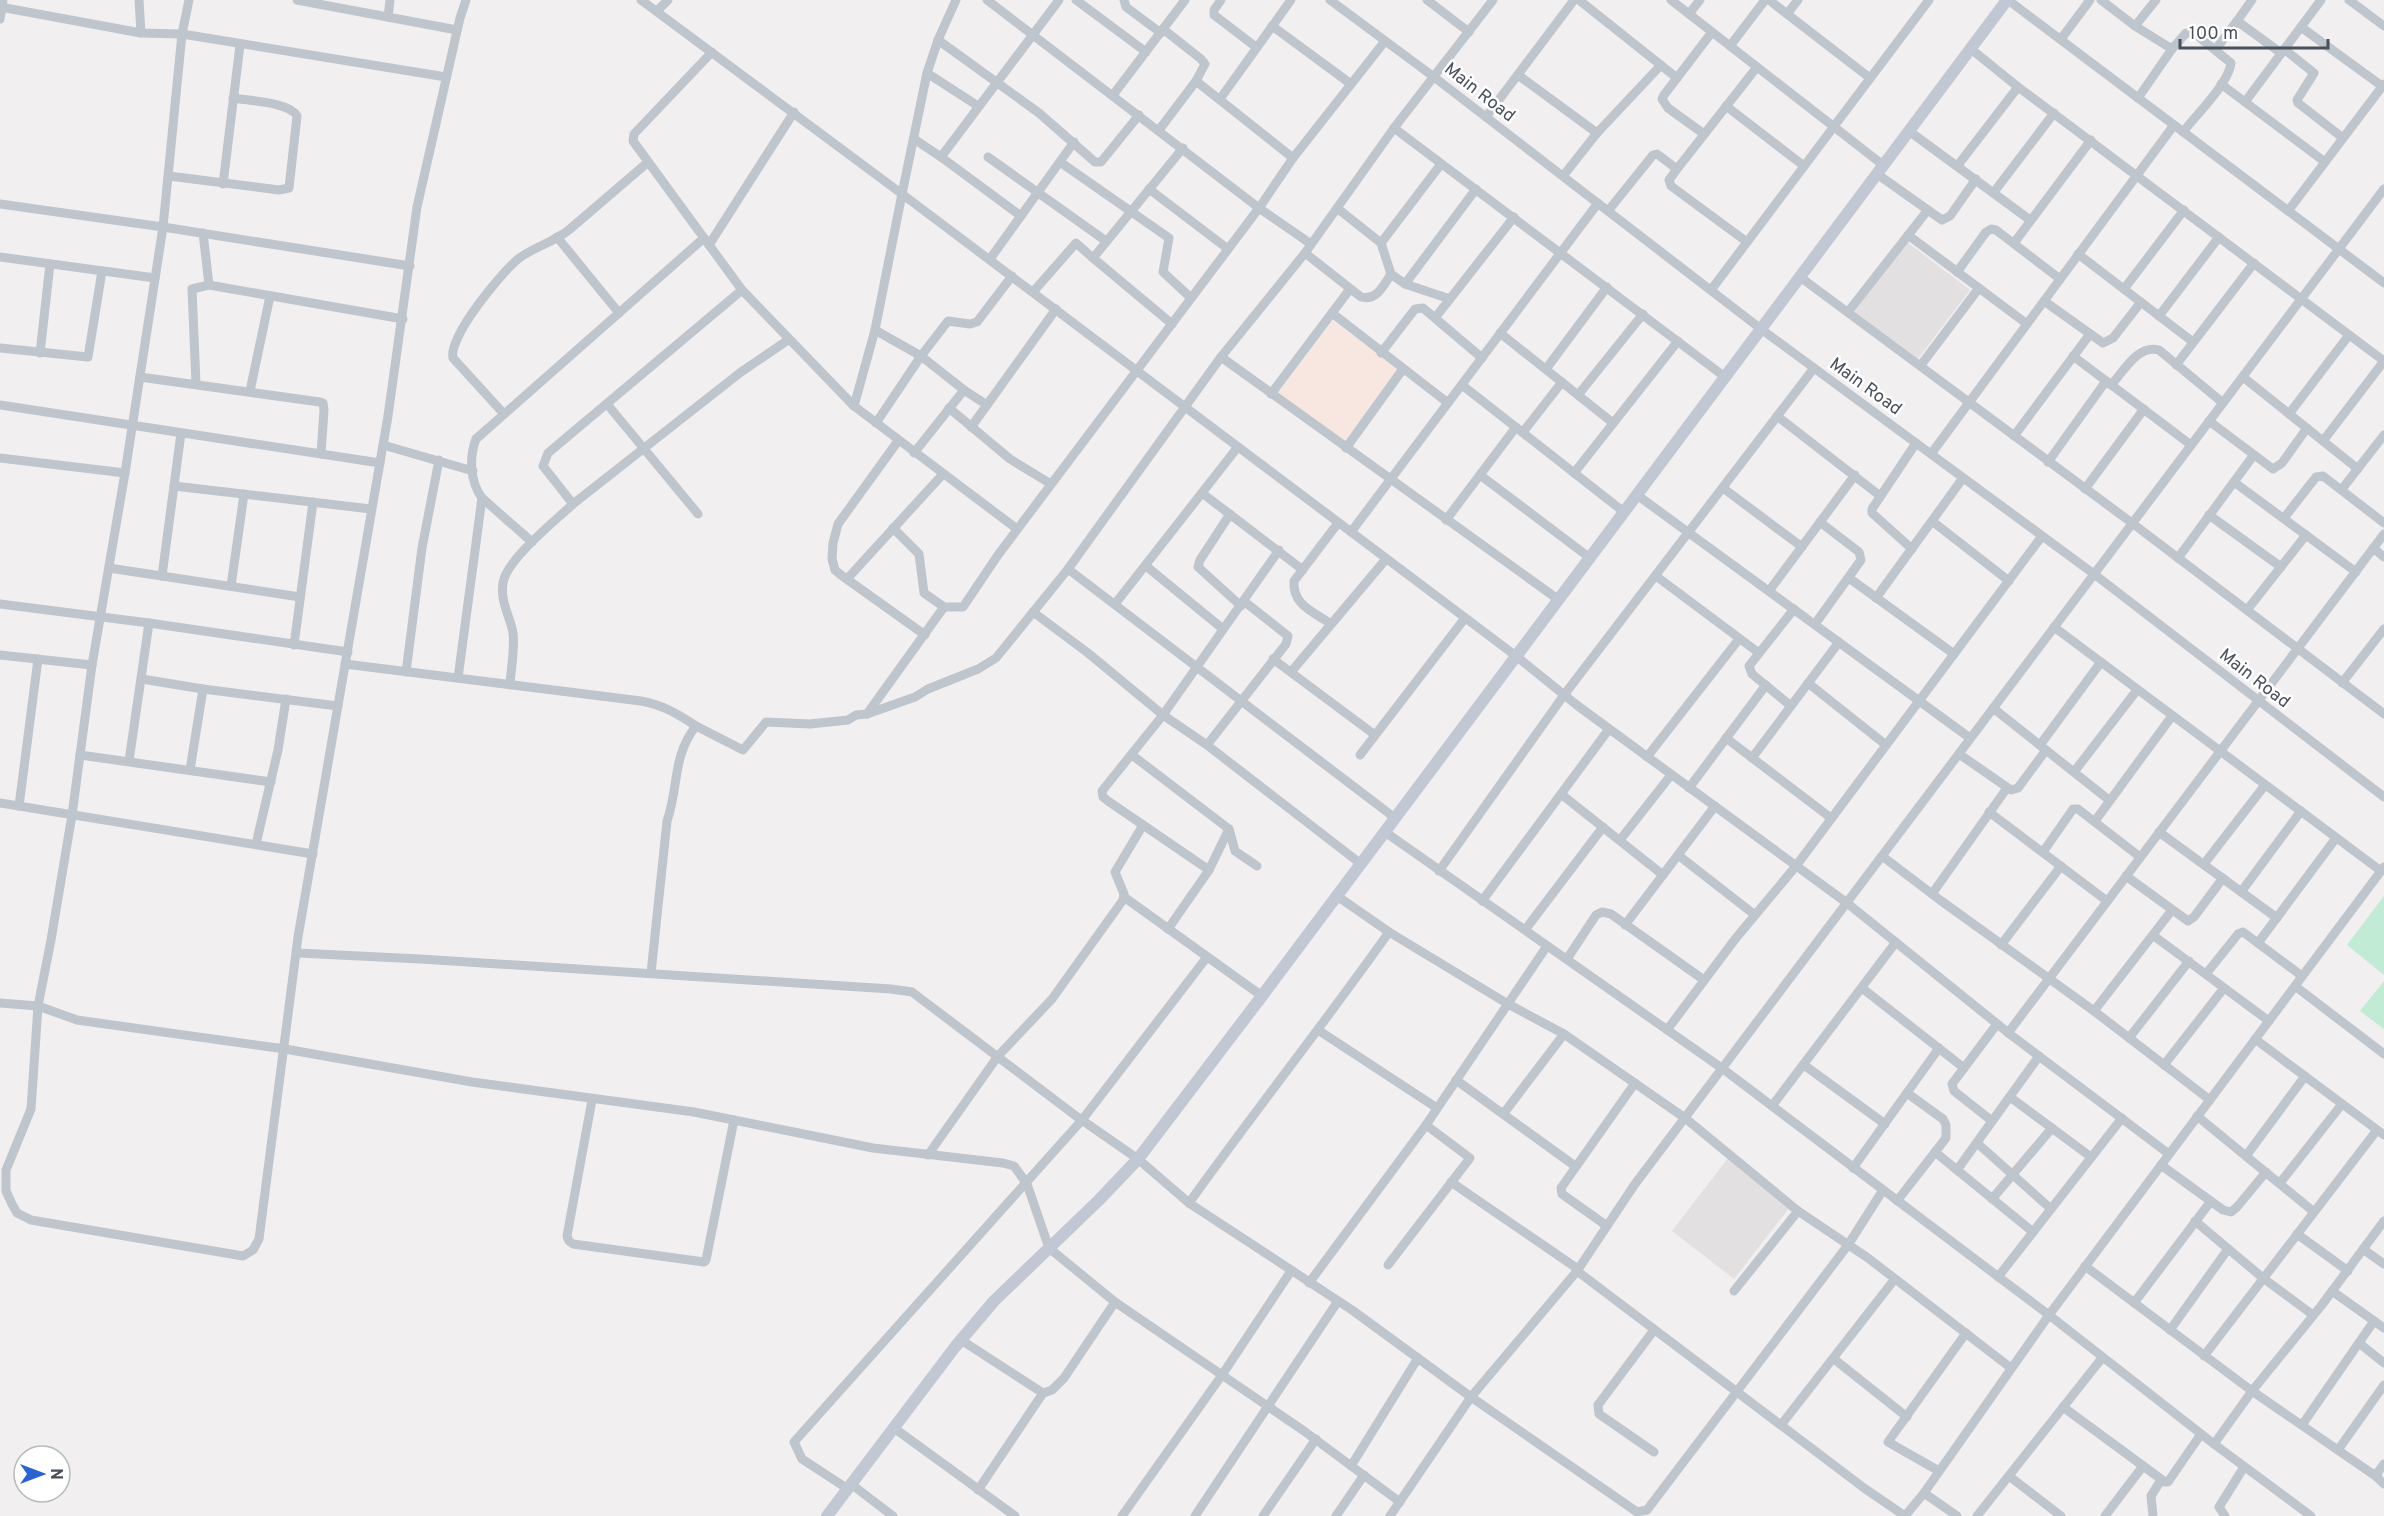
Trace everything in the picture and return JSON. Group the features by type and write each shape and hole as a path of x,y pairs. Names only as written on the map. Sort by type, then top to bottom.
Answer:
{"street":[{"path":"139,0 141,33"},
{"path":"189,0 182,34 163,227 133,425 92,665 72,815 38,1006 31,1109 6,1170 6,1191 17,1213 31,1220 243,1256 253,1250 259,1239 297,953 380,464 403,319 417,207 457,30 466,0"},
{"path":"297,0 457,30"},
{"path":"388,17 390,0"},
{"path":"641,0 1137,370 1237,448 1516,656 1609,729 1847,903 2008,1033 2169,1154"},
{"path":"657,11 668,0"},
{"path":"854,406 875,330 927,74 938,40 956,0"},
{"path":"987,0 1259,208 1311,244"},
{"path":"941,157 1059,0"},
{"path":"1076,0 1146,52"},
{"path":"1124,0 1126,7 1204,62 1204,68 1196,81 1159,130"},
{"path":"1113,95 1185,0"},
{"path":"1220,0 1214,10 1214,15 1256,47"},
{"path":"1220,99 1291,0"},
{"name":"Main Road","path":"1330,0 1434,77 1761,329 2094,574 2384,797"},
{"path":"1427,0 1469,32"},
{"path":"345,664 655,703 672,710 696,726 742,750 766,722 810,724 848,720 856,715 867,714 915,697 928,688 989,663 996,658 1068,569 1184,406 1305,253 1394,128 1493,0"},
{"path":"1486,117 1574,0"},
{"path":"1580,0 1677,78"},
{"path":"1671,0 1833,126 1938,219 1946,219 1976,179"},
{"path":"1689,14 1700,0"},
{"path":"1730,46 1767,0 1870,78"},
{"path":"1787,14 1798,0"},
{"path":"827,1516 961,1340 994,1301 1099,1200 1138,1159 2008,0 2384,283"},
{"path":"2061,39 2090,0"},
{"path":"2101,0 2135,26 2172,49"},
{"path":"2135,26 2156,0"},
{"path":"2216,50 2252,0"},
{"path":"2245,102 2321,0"},
{"path":"2349,0 2384,26"},
{"path":"1711,290 1925,2"},
{"path":"0,19 2,5 141,33 182,34 446,77"},
{"path":"2237,21 2314,73 2297,100 2298,103 2343,138"},
{"path":"1272,26 1351,84"},
{"path":"2288,211 2383,85 2301,27"},
{"path":"1704,134 1665,105 1664,95 1712,32"},
{"path":"2138,98 2186,33 2190,32 2216,50 2231,63 2221,84 2183,132"},
{"path":"938,40 1074,142 1095,162 1101,162 1139,115"},
{"path":"893,528 919,554 924,593 944,607 963,607 1017,529 1259,208 1293,158 1385,41"},
{"path":"223,184 240,45"},
{"path":"1971,49 2018,87 2384,361 2323,441"},
{"path":"712,52 634,134 633,141 647,163 742,291 854,406 1017,529"},
{"path":"1563,176 1597,133 1661,65"},
{"path":"1747,242 1671,186 1669,180 1757,67"},
{"path":"927,74 978,106"},
{"path":"1518,75 1597,133"},
{"path":"1196,81 1293,158"},
{"path":"2221,84 2325,162"},
{"path":"1958,165 2018,87"},
{"path":"169,176 285,190 291,184 297,116 284,106 233,98"},
{"path":"1726,106 1804,166"},
{"path":"532,542 482,498 474,483 472,471 476,439 619,313 706,242 794,112"},
{"path":"1994,192 2054,113"},
{"path":"1930,454 2174,125"},
{"path":"1394,128 1562,252 1725,377"},
{"path":"1909,131 2030,220"},
{"path":"914,139 1022,216"},
{"path":"2014,243 2091,140"},
{"path":"990,260 1074,142"},
{"path":"1093,258 1182,148"},
{"path":"1608,211 1653,155 1657,154 1677,169"},
{"path":"988,158 1106,241"},
{"path":"1060,162 1169,238 1163,272 1191,298"},
{"path":"504,414 453,358 453,346 485,296 518,259 567,231 647,163"},
{"path":"1381,243 1441,164"},
{"path":"1149,189 1228,249"},
{"path":"1405,284 1476,189"},
{"path":"1390,1516 1471,1396 1577,1270 1635,1184 2301,298 2382,195"},
{"path":"1351,532 1598,203"},
{"path":"0,204 410,266"},
{"path":"1337,208 1381,243 1391,274 1405,284 1450,299"},
{"path":"2124,289 2184,210"},
{"path":"1848,312 1927,211"},
{"path":"1435,318 1514,217"},
{"path":"1957,272 1986,232 1991,229 2014,243 2060,279"},
{"path":"203,233 209,285"},
{"path":"1908,235 2027,324"},
{"path":"557,237 619,313"},
{"path":"2159,316 2219,237"},
{"path":"1033,292 1076,243 1172,324"},
{"path":"1305,253 1361,297 1372,298 1391,274"},
{"path":"2078,254 2193,342"},
{"path":"0,257 155,278"},
{"path":"2176,365 2254,263"},
{"path":"40,353 50,264"},
{"path":"0,348 88,357 102,271"},
{"path":"876,423 921,356 948,321 970,324 977,321 1012,276"},
{"path":"1800,277 1921,365 2297,649 2382,708"},
{"path":"196,384 192,289 209,285 403,319"},
{"path":"1546,369 1607,286"},
{"path":"1921,365 1979,288"},
{"path":"1272,394 1350,289"},
{"path":"573,504 543,466 548,453 742,291"},
{"path":"250,391 270,296"},
{"path":"2044,301 2103,343 2110,341 2141,302"},
{"path":"1381,352 1415,309 1423,308 1482,358"},
{"path":"971,427 1056,309"},
{"path":"1332,313 1448,403"},
{"path":"1578,395 1643,314"},
{"path":"875,330 921,356 987,405"},
{"path":"1500,333 1613,423"},
{"path":"2014,436 2090,334"},
{"path":"2289,414 2349,334"},
{"path":"510,685 513,634 503,601 502,585 508,569 532,542 573,504 741,372 788,340"},
{"path":"1574,473 1678,341"},
{"path":"2048,462 2109,383 2147,349 2159,350 2223,403"},
{"path":"2073,356 2191,445"},
{"path":"1221,357 1558,600"},
{"path":"1439,871 1564,695 1814,368"},
{"path":"1346,448 1402,369"},
{"path":"2243,376 2358,469"},
{"path":"140,377 317,400 323,403 321,454"},
{"path":"1446,520 1480,475 1562,382"},
{"path":"1462,385 1624,512"},
{"path":"914,453 964,390"},
{"path":"607,404 698,514"},
{"path":"0,405 380,464"},
{"path":"949,408 1010,459 1051,484"},
{"path":"2085,489 2144,409"},
{"path":"1777,416 1879,495"},
{"path":"2209,421 2253,456 2274,468 2278,467 2307,428"},
{"path":"162,576 181,433"},
{"path":"2342,489 2384,435"},
{"path":"898,441 838,524 832,559 835,570 925,635"},
{"path":"1912,549 1872,513 1873,505 1879,495 1916,443"},
{"path":"383,445 472,471"},
{"path":"1115,604 1237,448"},
{"path":"2178,558 2253,456"},
{"path":"0,458 125,473"},
{"path":"406,672 422,548 439,460"},
{"path":"847,579 943,474"},
{"path":"1480,475 1590,558"},
{"path":"1769,591 1855,475"},
{"path":"2284,518 2316,477 2323,476 2384,523"},
{"path":"1876,598 1963,478"},
{"path":"2234,482 2356,572"},
{"path":"174,486 371,509"},
{"path":"1723,488 1802,547"},
{"path":"1202,493 1303,570"},
{"path":"231,586 244,494"},
{"path":"1637,495 1970,738"},
{"path":"458,678 482,498"},
{"path":"294,645 313,502"},
{"path":"1207,745 1286,644 1288,636 1243,604 1200,571 1198,567 1200,560 1230,514"},
{"path":"2209,515 2281,567"},
{"path":"1932,521 2008,581"},
{"path":"1815,624 1861,560 1859,552 1820,522"},
{"path":"1331,624 1299,602 1293,591 1294,581 1338,523"},
{"path":"2008,1033 2384,534"},
{"path":"2247,610 2306,535"},
{"path":"1667,1030 1755,915 1796,866 2042,536"},
{"path":"2373,548 2384,557"},
{"path":"1209,870 1108,801 1102,794 1103,788 1163,715 1279,550"},
{"path":"1291,672 1386,559"},
{"path":"1146,566 1223,629"},
{"path":"109,568 300,597"},
{"path":"1068,569 1395,818"},
{"path":"1656,576 1759,653"},
{"path":"1849,578 1954,654"},
{"path":"0,604 149,622 348,652"},
{"path":"867,714 944,607"},
{"path":"1791,706 1749,671 1749,666 1794,609"},
{"path":"1033,612 1088,653 1163,715 1207,745 1361,864"},
{"path":"1360,755 1465,618"},
{"path":"129,761 149,622"},
{"path":"1451,1182 1577,1270 1735,1392 1905,1516 1924,1493 2085,1266 2383,869 2336,838 2054,627"},
{"path":"2342,682 2384,629"},
{"path":"1647,757 1739,639"},
{"path":"1752,758 1839,642"},
{"path":"0,655 92,665"},
{"path":"19,806 38,659"},
{"path":"1274,659 1375,735"},
{"path":"1959,754 2007,788 2011,790 2018,788 2101,662"},
{"path":"142,679 338,706"},
{"path":"1808,683 1886,745"},
{"path":"1689,788 1766,685"},
{"path":"190,770 203,689"},
{"path":"2074,772 2137,690"},
{"path":"256,844 261,813 271,782 286,699"},
{"path":"1994,708 2109,800"},
{"path":"2095,821 2172,716"},
{"path":"651,973 666,821 674,798 676,768 687,737 696,726"},
{"path":"1482,901 1609,729"},
{"path":"1726,738 1831,818"},
{"path":"80,755 271,782"},
{"path":"1132,755 1229,829 1235,851 1257,866"},
{"path":"1620,840 1671,775"},
{"path":"2204,864 2265,785"},
{"path":"1932,894 2007,788"},
{"path":"1561,794 1663,874"},
{"path":"0,803 313,854"},
{"path":"1625,924 1715,806"},
{"path":"2043,852 2073,809 2078,809 2140,857"},
{"path":"2241,892 2301,811"},
{"path":"1989,812 2107,901"},
{"path":"1143,825 1115,872 1124,897 1262,996"},
{"path":"1525,930 1603,826"},
{"path":"1168,929 1209,870 1229,829"},
{"path":"1385,832 1723,1069 2049,1315 2200,1434 2311,1516"},
{"path":"2159,832 2277,918"},
{"path":"2258,943 2336,838"},
{"path":"1678,855 1755,915"},
{"path":"1882,856 2094,1011 2210,1100"},
{"path":"2001,945 2061,866"},
{"path":"2126,876 2188,921 2223,878"},
{"path":"1337,896 1389,932 1508,1004 1564,1034 1635,1083 1685,1118 1798,1211 1868,1258 2012,1368"},
{"path":"928,1155 998,1056 1052,999 1124,897"},
{"path":"2094,1011 2172,910"},
{"path":"1567,959 1596,915 1602,912 1625,924 1704,980"},
{"path":"1189,1203 1389,932"},
{"path":"2206,974 2241,932 2302,976"},
{"path":"2154,936 2269,1021"},
{"path":"1772,1106 1896,942"},
{"path":"1309,1283 1426,1125 1547,945"},
{"path":"297,953 651,973 912,992 1082,1120 1138,1159 1189,1203 1338,1301 1631,1508 1643,1514 1848,1245 1884,1190"},
{"path":"893,1516 850,1486 802,1459 794,1442 1082,1120 1207,957"},
{"path":"2129,1038 2189,961"},
{"path":"2295,986 2384,1054"},
{"path":"1862,987 1964,1068"},
{"path":"2164,1065 2224,987"},
{"path":"0,1003 38,1006 77,1020 285,1049 472,1082 592,1100 694,1112 873,1148 1014,1166 1027,1184 1049,1248 1115,1302 1316,1439 1400,1502"},
{"path":"1992,1121 1954,1091 1952,1084 1997,1024"},
{"path":"1317,1030 1437,1108"},
{"path":"1504,1113 1564,1034"},
{"path":"2204,1356 2314,1212 2381,1132 2255,1039"},
{"path":"1853,1168 1939,1048"},
{"path":"1957,1170 2039,1056"},
{"path":"1804,1065 1885,1124"},
{"path":"2246,1156 2305,1076"},
{"path":"1456,1080 1575,1166"},
{"path":"1607,1226 1562,1194 1563,1184 1635,1083"},
{"path":"1897,1201 1946,1138 1946,1125 1943,1119 1907,1093"},
{"path":"2010,1097 2091,1157"},
{"path":"592,1100 567,1236 573,1244 704,1262 734,1120"},
{"path":"2280,1183 2342,1104"},
{"path":"2197,1116 2314,1212"},
{"path":"1998,1277 2122,1118"},
{"path":"1388,1265 1470,1158 1426,1125"},
{"path":"1992,1199 2052,1128"},
{"path":"1977,1143 2051,1209"},
{"path":"1935,1152 2033,1232"},
{"path":"2161,1165 2223,1210 2231,1212 2266,1172"},
{"path":"2134,1303 2211,1201"},
{"path":"1734,1291 1798,1211"},
{"path":"2195,1221 2313,1316"},
{"path":"2214,1444 2252,1391 2313,1316 2384,1221"},
{"path":"2297,1234 2348,1270"},
{"path":"2170,1330 2228,1249"},
{"path":"2363,1249 2384,1264"},
{"path":"2085,1266 2252,1391 2381,1480"},
{"path":"1122,1516 1292,1271"},
{"path":"1781,1425 1894,1280"},
{"path":"2332,1291 2384,1328"},
{"path":"1195,1516 1338,1301"},
{"path":"978,1490 1043,1393 1052,1390 1064,1378 1115,1302"},
{"path":"2302,1425 2374,1322"},
{"path":"1654,1330 1598,1405 1597,1410 1599,1414 1654,1452"},
{"path":"1939,1471 1888,1442 1966,1333"},
{"path":"961,1340 1043,1393"},
{"path":"2359,1343 2384,1363"},
{"path":"1351,1466 1418,1358"},
{"path":"1977,1516 2102,1358"},
{"path":"1833,1359 1907,1417"},
{"path":"2338,1450 2384,1385"},
{"path":"2063,1407 2161,1480 2168,1482 2200,1434"},
{"path":"894,1428 1015,1516"},
{"path":"1263,1516 1316,1439"},
{"path":"2381,1480 2378,1472 2384,1464"},
{"path":"2105,1516 2143,1466"},
{"path":"2225,1516 2219,1507 2244,1467"},
{"path":"1350,1516 1338,1513 1364,1475"},
{"path":"2009,1476 2061,1516"},
{"path":"2153,1516 2151,1496 2161,1480"},
{"path":"1924,1493 1956,1516"}],"shaded area":[{"path":"1907,242 1970,290 1917,360 1854,312"},
{"path":"1333,321 1398,370 1343,443 1278,394"},
{"path":"1728,1158 1790,1207 1734,1279 1672,1231"}],"green space":[{"path":"2384,896 2384,975 2347,945"},
{"path":"2384,981 2384,1029 2360,1011"}]}
